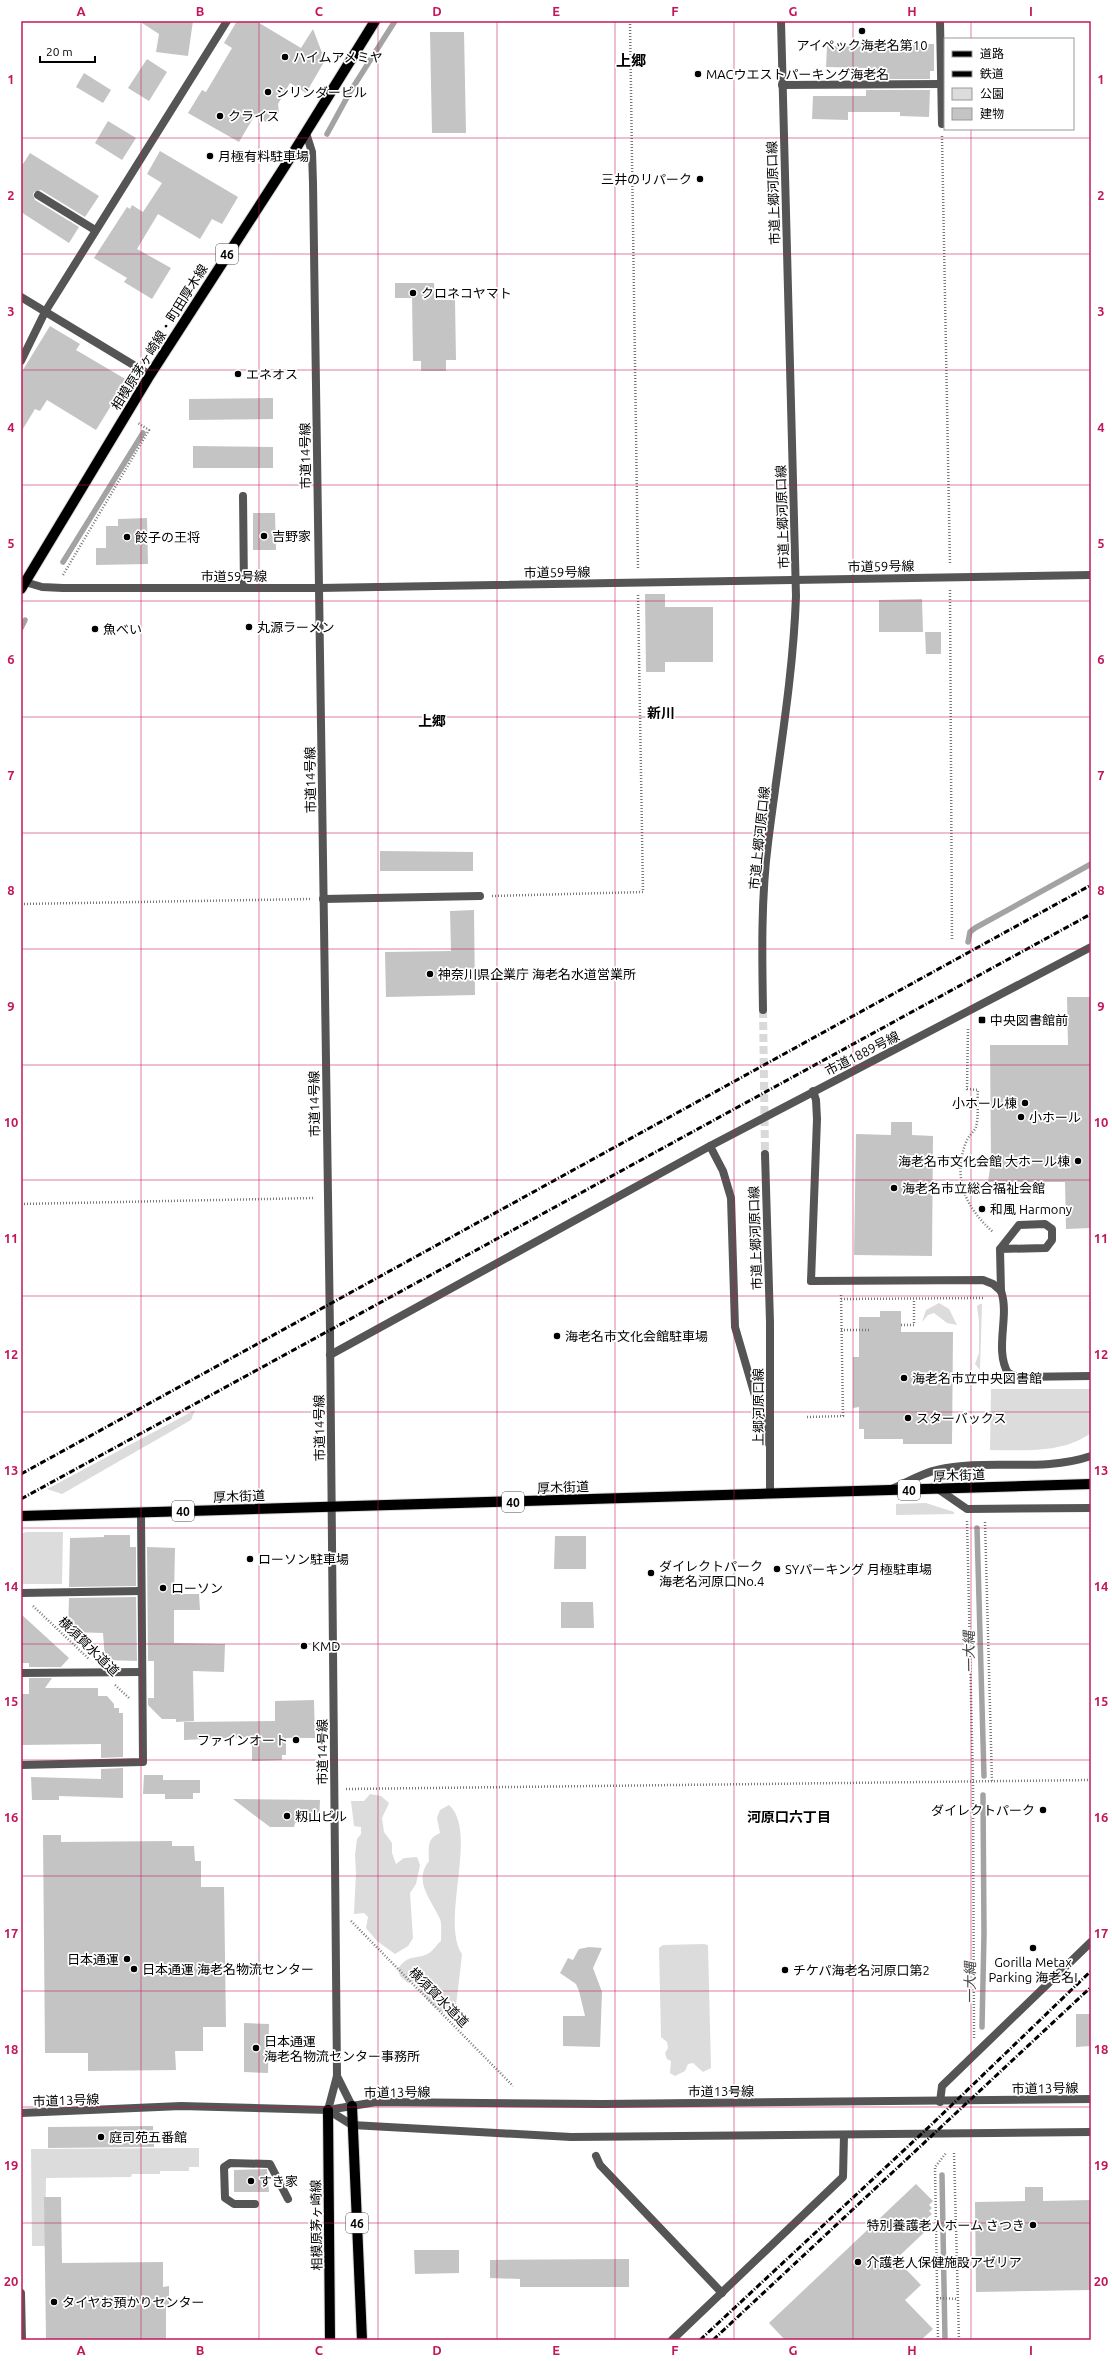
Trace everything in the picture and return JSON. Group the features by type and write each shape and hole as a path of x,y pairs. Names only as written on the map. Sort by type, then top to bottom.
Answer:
{"main road":[{"name":"相模原茅ヶ崎線・町田厚木線","path":"23,586 150,375 306,133 375,21"},
{"name":"厚木街道","path":"21,1516 1091,1484"},
{"name":"46","path":"352,2106 362,2340"},
{"name":"相模原茅ヶ崎線","path":"328,2110 330,2340"}],"street":[{"path":"21,361 45,312 227,21"},
{"name":"市道上郷河原口線","path":"763,1010 762,950 768,844 790,688 796,580 781,21"},
{"path":"940,21 942,124"},
{"path":"782,85 941,84"},
{"name":"市道14号線","path":"306,133 312,152 313,168 332,1507 337,2076"},
{"path":"38,195 95,230"},
{"path":"21,297 150,375"},
{"path":"244,496 244,588"},
{"name":"市道59号線","path":"23,586 63,588 319,588 1091,575"},
{"path":"323,899 480,896"},
{"name":"市道1889号線","path":"330,1355 653,1176 1091,947"},
{"path":"813,1091 816,1100 817,1119 811,1281 983,1280 993,1284 1001,1291"},
{"path":"710,1146 723,1171 731,1198 734,1327 770,1448"},
{"name":"市道上郷河原口線","path":"765,1154 770,1322"},
{"path":"1000,1249 1046,1248 1052,1240 1052,1229 1045,1224 1019,1225 1000,1249 1001,1291 1003,1301 1003,1362 1008,1373 1018,1377 1091,1376"},
{"name":"上郷河原口線","path":"770,1322 770,1493"},
{"path":"889,1490 936,1470 972,1466 1050,1465 1069,1463 1091,1456"},
{"path":"938,1489 967,1509 1091,1508"},
{"path":"21,1765 143,1762 141,1513"},
{"path":"21,1593 141,1591"},
{"path":"21,1673 142,1672"},
{"path":"940,2102 942,2086 1091,1942"},
{"path":"337,2076 352,2106"},
{"path":"337,2076 328,2110 352,2125 571,2137 1091,2132"},
{"name":"市道13号線","path":"21,2113 181,2106 328,2110 376,2102 610,2104 940,2102 1091,2099"},
{"path":"672,2340 843,2177 844,2135"},
{"path":"596,2156 600,2165 722,2293"},
{"path":"255,2204 234,2204 225,2198 224,2167 230,2163 270,2164 288,2199"},
{"path":"21,2293 22,2340"}],"path":[{"path":"480,896 644,892 630,21"},
{"path":"942,124 950,577 952,941"},
{"path":"63,575 149,430 138,423"},
{"path":"21,904 323,899"},
{"path":"968,1029 967,1090 978,1090 976,1128 966,1141 964,1151 963,1193 974,1213 993,1232"},
{"path":"21,1204 327,1198"},
{"path":"807,1417 843,1416 840,1290"},
{"path":"841,1299 985,1298"},
{"path":"901,1325 914,1326 914,1299"},
{"path":"841,1330 870,1330"},
{"path":"955,1375 976,1375 985,1378"},
{"path":"967,1509 973,1782 974,2054"},
{"path":"984,1510 992,1782"},
{"name":"横須賀水道道","path":"31,1604 142,1711"},
{"path":"334,1789 1091,1780"},
{"name":"横須賀水道道","path":"351,1921 513,2086"},
{"path":"938,2340 939,2298 935,2167 946,2153"},
{"path":"954,2153 956,2299 959,2340"},
{"path":"939,2298 956,2299"}],"green space":[{"path":"939,1303 949,1309 957,1325 947,1323 934,1313 928,1315 922,1322 926,1310"},
{"path":"982,1304 980,1370 975,1364 979,1353 979,1321 977,1306"},
{"path":"991,1389 1091,1389 1091,1433 1068,1445 1055,1448 990,1450"},
{"path":"195,1410 191,1420 62,1494 47,1489"},
{"path":"926,1503 954,1512 954,1514 896,1515 896,1504"},
{"path":"26,1532 63,1532 62,1584 21,1584 21,1534"},
{"path":"370,1794 381,1796 389,1803 382,1818 384,1832 392,1843 392,1853 396,1864 404,1858 417,1857 420,1865 416,1884 410,1893 413,1938 408,1946 395,1954 377,1941 366,1928 368,1917 364,1913 354,1914 356,1873 355,1855 357,1839 361,1834 361,1827 354,1826 351,1801 364,1801"},
{"path":"449,1805 457,1818 461,1835 455,1920 456,1939 462,1954 454,2015 447,2014 436,2008 426,1998 414,1981 408,1983 400,1976 398,1969 409,1959 425,1955 430,1952 441,1941 441,1921 425,1890 423,1876 429,1861 430,1841 440,1833 437,1818 440,1810"},
{"path":"663,1945 708,1945 711,2068 703,2072 693,2063 688,2064 685,2071 675,2076 670,2073 671,2061 667,2059 665,2053 668,2048 667,2042 661,2037 659,1948"},
{"path":"199,2148 199,2167 189,2167 189,2171 160,2171 160,2174 132,2174 131,2177 46,2178 45,2246 32,2246 31,2149"}],"building":[{"path":"139,21 193,21 188,56 156,52 159,34"},
{"path":"237,21 256,21 301,48 313,29 324,58 324,62 306,93 290,83 278,104 279,113 272,113 266,122 255,115 239,142 188,113 202,90 206,92 232,48 224,43"},
{"path":"430,32 464,32 466,133 432,133"},
{"path":"884,43 934,44 934,71 930,71 930,79 866,79 866,68 826,67 827,46 883,47"},
{"path":"147,59 167,72 149,101 128,88"},
{"path":"84,73 111,90 103,103 76,87"},
{"path":"866,90 930,90 929,117 900,116 900,112 848,112 848,120 812,119 813,96 866,96"},
{"path":"108,121 136,138 122,160 95,143"},
{"path":"160,151 238,197 222,224 212,219 200,239 158,214 137,249 171,268 152,299 124,282 127,278 94,258 127,207 130,209 132,205 143,212 162,183 147,174"},
{"path":"30,153 99,196 85,217 41,190 34,192 33,195 35,200 79,227 69,243 21,212 21,167"},
{"path":"395,283 434,283 435,300 455,300 456,360 446,360 446,371 421,371 421,361 413,361 412,298 395,298"},
{"path":"50,326 80,344 76,350 127,380 96,430 47,400 40,411 35,409 21,432 21,373"},
{"path":"273,398 273,419 189,420 189,399"},
{"path":"193,446 273,447 273,468 193,468"},
{"name":"吉野家","path":"253,513 275,513 276,550 253,550"},
{"name":"餃子の王将","path":"147,518 148,564 96,565 96,548 106,548 106,526 118,526 118,519"},
{"path":"645,594 665,594 665,607 713,607 713,662 665,662 665,672 646,672"},
{"path":"922,599 923,632 879,632 879,600"},
{"path":"925,632 941,632 941,654 926,654"},
{"path":"380,851 473,852 473,871 380,871"},
{"name":"神奈川県企業庁 海老名水道営業所","path":"474,910 475,995 386,997 385,952 451,951 450,911"},
{"path":"1067,997 1091,997 1091,1228 1066,1229 1065,1182 988,1182 991,1161 990,1045 1068,1045"},
{"name":"海老名市立総合福祉会館","path":"891,1122 912,1122 912,1135 933,1136 932,1256 854,1255 856,1134 891,1135"},
{"name":"海老名市立中央図書館","path":"880,1311 901,1311 901,1332 953,1332 952,1444 903,1444 903,1439 864,1439 864,1429 859,1429 859,1407 853,1408 853,1357 859,1357 859,1317 880,1317"},
{"path":"104,1535 130,1535 130,1547 136,1547 136,1586 69,1587 70,1538 104,1537"},
{"path":"555,1536 586,1536 586,1569 554,1569"},
{"path":"147,1547 175,1548 174,1594 199,1594 200,1610 174,1610 174,1643 225,1644 224,1672 193,1671 194,1721 176,1722 176,1719 162,1719 148,1705 148,1698 154,1698 154,1661 148,1661"},
{"path":"136,1597 137,1661 105,1660 103,1633 68,1632 69,1598"},
{"path":"561,1602 593,1602 594,1628 561,1628"},
{"path":"21,1614 69,1658 61,1667 29,1667 29,1663 21,1663"},
{"path":"29,1678 52,1678 45,1688 98,1688 98,1696 107,1696 114,1704 114,1708 119,1708 119,1713 123,1713 123,1757 101,1758 101,1744 21,1745 21,1694 29,1694"},
{"path":"314,1700 315,1738 286,1738 286,1755 282,1755 282,1760 252,1761 252,1737 184,1740 184,1722 275,1721 275,1701"},
{"path":"123,1768 123,1798 59,1796 59,1800 32,1800 31,1777 101,1779 101,1769"},
{"path":"144,1775 163,1775 163,1780 200,1780 200,1793 193,1793 193,1799 165,1799 165,1794 143,1794"},
{"name":"籾山ビル","path":"233,1799 320,1800 319,1823 295,1823 294,1827 270,1827"},
{"name":"日本通運 海老名物流センター","path":"43,1835 61,1835 61,1842 172,1841 172,1846 194,1846 195,1861 201,1861 201,1887 224,1887 226,2027 203,2027 203,2051 175,2051 176,2070 88,2071 88,2053 45,2053"},
{"path":"589,1947 602,1948 593,1968 602,1992 600,2047 563,2046 563,2016 585,2016 576,1984 560,1973 568,1958 573,1960 579,1949"},
{"path":"1076,2014 1091,2014 1091,2046 1076,2047"},
{"name":"日本通運 海老名物流センター事務所","path":"244,2023 269,2024 268,2073 244,2072"},
{"name":"庭司苑五番館","path":"153,2126 154,2147 48,2148 48,2127"},
{"name":"すき家","path":"267,2169 269,2192 234,2192 234,2170"},
{"name":"介護老人保健施設アゼリア","path":"916,2184 933,2201 929,2205 932,2208 929,2211 932,2214 924,2221 930,2227 896,2259 921,2285 905,2300 933,2329 921,2340 785,2340 769,2323"},
{"name":"特別養護老人ホーム さつき","path":"1025,2187 1043,2187 1043,2201 1091,2200 1091,2290 976,2292 975,2202 1025,2201"},
{"path":"44,2197 61,2197 62,2263 163,2262 163,2287 169,2286 169,2307 166,2307 166,2340 46,2340"},
{"path":"414,2250 459,2250 459,2273 415,2274"},
{"path":"629,2259 629,2287 520,2287 520,2279 490,2278 490,2260"}],"waterway":[{"path":"327,134 350,92 395,21"},
{"path":"63,562 143,433"},
{"path":"21,628 25,620"},
{"path":"968,942 970,932 975,928 1091,864"},
{"name":"一大縄","path":"977,1528 984,1776"},
{"name":"一大縄","path":"982,2027 984,1934 983,1795"},
{"path":"942,2175 945,2340"}],"tunnel":[{"path":"763,1010 765,1154"}],"railway":[{"path":"21,1474 1091,885"},
{"path":"21,1499 1091,914"},
{"path":"700,2340 931,2125 1091,1971"},
{"path":"713,2340 1091,1987"}],"place":[{"name":"アイペック海老名第10","path":"862,31"},
{"name":"ハイムアメミヤ","path":"285,57"},
{"name":"MACウエストパーキング海老名","path":"698,74"},
{"name":"シリンダービル","path":"268,92"},
{"name":"クライス","path":"220,116"},
{"name":"月極有料駐車場","path":"210,156"},
{"name":"三井のリパーク","path":"700,179"},
{"name":"クロネコヤマト","path":"413,293"},
{"name":"エネオス","path":"238,374"},
{"name":"吉野家","path":"264,536"},
{"name":"餃子の王将","path":"127,537"},
{"name":"丸源ラーメン","path":"249,627"},
{"name":"魚べい","path":"95,629"},
{"name":"神奈川県企業庁 海老名水道営業所","path":"430,974"},
{"name":"中央図書館前","path":"982,1020"},
{"name":"小ホール棟","path":"1025,1103"},
{"name":"小ホール","path":"1021,1117"},
{"name":"海老名市文化会館 大ホール棟","path":"1078,1161"},
{"name":"海老名市立総合福祉会館","path":"894,1188"},
{"name":"和風 Harmony","path":"982,1209"},
{"name":"海老名市文化会館駐車場","path":"557,1336"},
{"name":"海老名市立中央図書館","path":"904,1378"},
{"name":"スターバックス","path":"908,1418"},
{"name":"ローソン駐車場","path":"250,1559"},
{"name":"SYパーキング 月極駐車場","path":"777,1569"},
{"name":"ダイレクトパーク 海老名河原口No.4","path":"651,1573"},
{"name":"ローソン","path":"163,1588"},
{"name":"KMD","path":"304,1646"},
{"name":"ファインオート","path":"296,1740"},
{"name":"ダイレクトパーク","path":"1043,1810"},
{"name":"籾山ビル","path":"287,1816"},
{"name":"Gorilla Metax Parking 海老名I","path":"1033,1948"},
{"name":"日本通運","path":"127,1959"},
{"name":"日本通運 海老名物流センター","path":"134,1969"},
{"name":"チケパ海老名河原口第2","path":"785,1970"},
{"name":"日本通運 海老名物流センター事務所","path":"256,2048"},
{"name":"庭司苑五番館","path":"101,2137"},
{"name":"すき家","path":"251,2181"},
{"name":"特別養護老人ホーム さつき","path":"1033,2225"},
{"name":"介護老人保健施設アゼリア","path":"858,2262"},
{"name":"タイヤお預かりセンター","path":"54,2302"}],"district":[{"name":"上郷","path":"631,60"},
{"name":"新川","path":"661,713"},
{"name":"上郷","path":"432,721"},
{"name":"河原口六丁目","path":"789,1817"}]}
